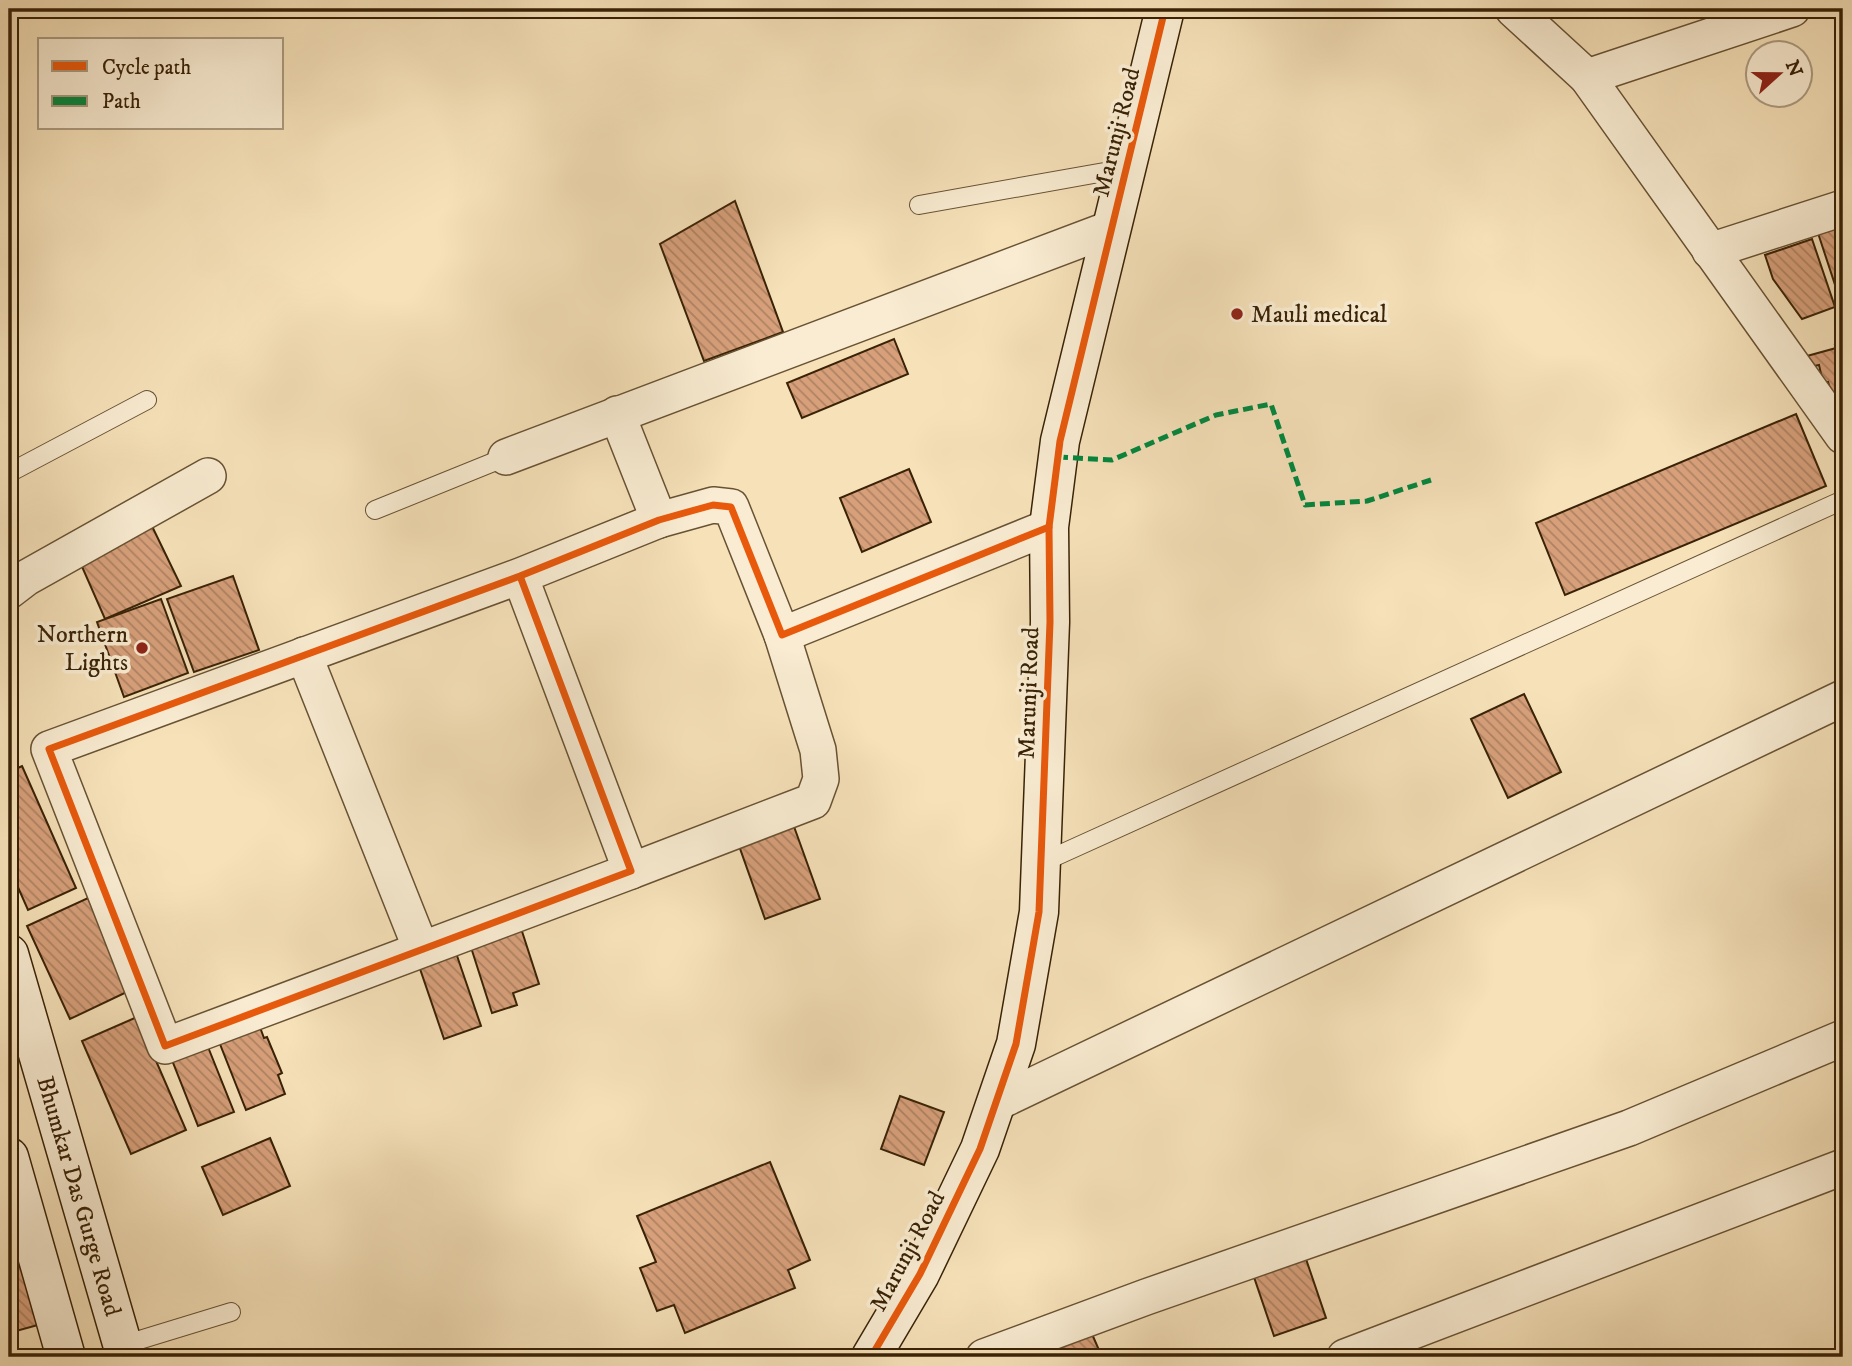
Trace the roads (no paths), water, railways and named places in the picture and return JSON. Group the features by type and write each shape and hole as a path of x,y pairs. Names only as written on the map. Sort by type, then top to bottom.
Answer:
{"street":[{"name":"Marunji Road","path":"871,1357 920,1274 980,1149 1016,1044 1040,912 1050,622 1049,527 1060,441 1165,9"},
{"path":"1513,9 1587,77 1843,436"},
{"path":"1587,77 1792,9"},
{"path":"1710,251 1843,208"},
{"path":"506,457 1112,228"},
{"path":"617,414 659,520"},
{"path":"9,591 26,578 208,476"},
{"path":"713,505 731,507 782,635 818,750 821,779 813,801 165,1046 48,749 520,576 659,520 713,505"},
{"path":"782,635 1049,527"},
{"path":"520,576 631,871"},
{"path":"304,655 421,949"},
{"path":"996,1103 1843,698"},
{"name":"Bhumkar Das Gurge Road","path":"9,954 17,1013 124,1351"},
{"path":"984,1357 1146,1297 1629,1128 1843,1038"},
{"path":"9,1157 66,1357"},
{"path":"1345,1357 1843,1167"}],"lane":[{"path":"919,205 1127,168"},
{"path":"9,473 147,400"},
{"path":"375,510 506,457"},
{"path":"1041,863 1843,500"},
{"path":"124,1351 231,1312"}],"place":[{"name":"Mauli medical","path":"1237,314"},
{"name":"Northern Lights","path":"142,648"}]}
